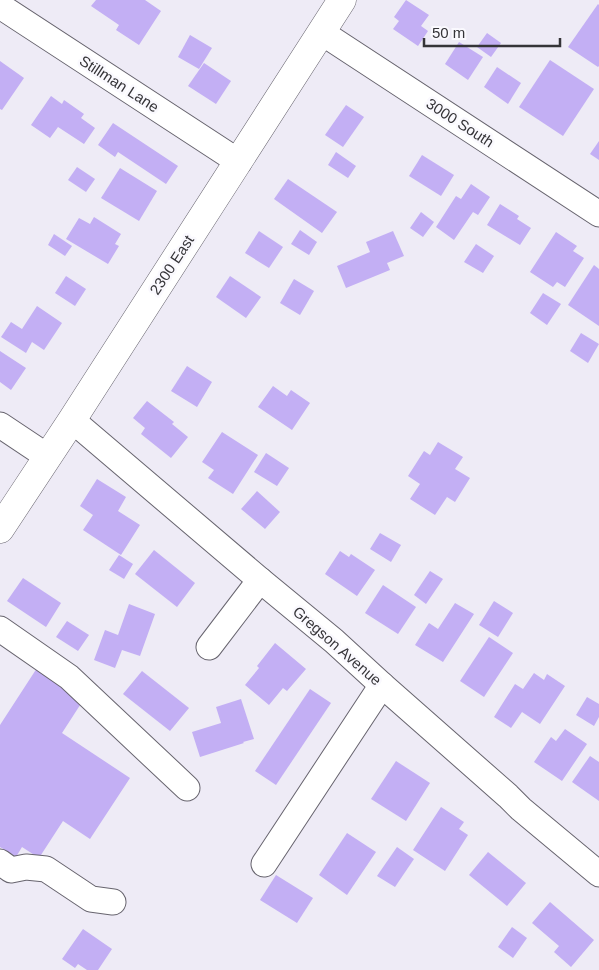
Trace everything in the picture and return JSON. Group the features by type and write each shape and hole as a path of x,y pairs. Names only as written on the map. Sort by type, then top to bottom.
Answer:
{"main road":[{"name":"2300 East","path":"0,529 342,0"}],"street":[{"name":"Stillman Lane","path":"0,6 239,162"},
{"name":"3000 South","path":"321,32 599,214"},
{"name":"Gregson Avenue","path":"72,420 334,641 521,809 599,874"},
{"path":"0,425 48,457"},
{"path":"209,646 260,580"},
{"path":"0,629 69,677 187,788"},
{"path":"264,864 382,685"},
{"path":"0,862 11,870 26,867 46,869 90,900 113,902"}],"building":[{"path":"96,0 145,0 161,11 139,45 116,30 119,25 91,6"},
{"path":"406,0 429,15 421,26 428,31 418,46 393,29 399,21 394,17"},
{"path":"598,4 599,66 598,67 568,47"},
{"path":"487,33 501,43 491,57 477,47"},
{"path":"190,35 212,48 199,69 178,57"},
{"path":"459,42 483,57 468,80 445,64"},
{"path":"550,60 594,89 563,136 519,107"},
{"path":"0,61 24,78 2,110 0,109"},
{"path":"204,63 231,81 216,104 188,86"},
{"path":"497,67 521,83 508,104 484,87"},
{"path":"51,96 62,104 64,100 84,114 81,118 95,128 84,144 58,127 50,138 31,125"},
{"path":"346,105 364,117 343,147 325,135"},
{"path":"113,123 178,166 166,184 118,152 115,157 98,145"},
{"path":"599,141 599,160 590,154"},
{"path":"336,152 356,166 348,178 328,165"},
{"path":"422,155 454,175 441,196 409,176"},
{"path":"77,167 95,179 86,192 68,180"},
{"path":"120,168 157,191 139,221 101,198"},
{"path":"288,179 337,212 322,233 274,199"},
{"path":"471,184 490,197 478,215 473,212 454,240 436,227 456,196 461,199"},
{"path":"500,204 519,216 517,219 531,228 520,245 487,225"},
{"path":"421,212 434,222 423,237 410,228"},
{"path":"94,217 121,234 115,244 119,246 108,264 66,239 79,218 90,224"},
{"path":"300,230 317,242 309,255 291,244"},
{"path":"259,231 283,247 269,268 245,253"},
{"path":"393,231 404,256 387,263 390,270 346,288 337,266 370,252 366,242"},
{"path":"556,232 577,246 573,251 584,258 565,287 557,282 553,287 530,272"},
{"path":"54,234 72,246 65,256 48,245"},
{"path":"476,244 494,256 483,273 464,262"},
{"path":"594,265 599,269 599,326 568,305"},
{"path":"66,276 86,289 75,306 55,293"},
{"path":"230,276 261,297 246,318 216,297"},
{"path":"294,279 314,291 300,315 280,303"},
{"path":"543,293 561,304 547,325 530,313"},
{"path":"37,306 62,323 44,350 32,342 26,353 1,337 11,322 22,329"},
{"path":"581,333 599,344 588,363 570,351"},
{"path":"0,351 26,368 11,390 0,382"},
{"path":"187,366 212,382 197,407 171,391"},
{"path":"273,386 287,396 291,390 310,403 292,430 258,407"},
{"path":"147,401 174,422 172,424 188,437 171,458 141,434 145,428 133,418"},
{"path":"222,432 258,455 233,494 208,478 214,470 202,462"},
{"path":"438,442 463,457 455,469 470,478 455,502 447,497 435,515 410,499 420,484 408,476 424,451 430,455"},
{"path":"266,453 289,468 277,486 254,472"},
{"path":"97,479 126,497 118,511 140,525 121,555 83,530 93,515 80,506"},
{"path":"257,491 280,512 265,529 241,509"},
{"path":"380,533 401,545 391,562 370,549"},
{"path":"154,550 195,583 177,607 135,574"},
{"path":"340,551 349,557 351,554 375,570 357,596 325,574"},
{"path":"119,555 133,564 124,579 109,570"},
{"path":"430,571 443,579 426,604 414,595"},
{"path":"23,578 61,603 46,627 7,601"},
{"path":"383,585 416,607 398,634 365,613"},
{"path":"494,601 513,613 498,637 479,625"},
{"path":"455,603 474,614 443,662 415,645 429,623 438,629"},
{"path":"129,604 155,614 140,656 122,650 115,668 94,660 105,630 118,635"},
{"path":"67,621 89,635 78,651 56,637"},
{"path":"489,637 513,653 484,697 460,681"},
{"path":"275,643 306,669 287,691 283,688 269,705 245,685 259,668 257,666"},
{"path":"37,668 84,699 62,733 130,778 90,839 63,821 39,858 22,847 16,857 0,847 0,725"},
{"path":"142,671 189,708 170,731 123,694"},
{"path":"534,673 544,680 547,674 565,686 540,724 522,712 511,728 494,717 515,684 523,689"},
{"path":"310,689 331,703 276,785 255,771"},
{"path":"587,697 599,704 599,717 594,726 576,715"},
{"path":"241,699 254,739 200,757 192,732 221,723 216,707"},
{"path":"565,729 587,744 562,781 534,762 551,737 556,741"},
{"path":"590,756 599,762 599,801 572,782"},
{"path":"396,761 430,783 406,821 371,799"},
{"path":"441,807 464,822 459,829 468,835 445,871 413,850"},
{"path":"347,833 376,852 347,895 319,875"},
{"path":"397,847 414,859 395,887 377,876"},
{"path":"488,852 526,883 507,906 469,875"},
{"path":"276,875 313,898 297,923 260,900"},
{"path":"550,902 594,940 571,967 554,952 559,946 532,923"},
{"path":"512,927 527,938 513,958 498,947"},
{"path":"83,929 112,949 98,970 87,970 78,964 75,968 62,959"}]}
